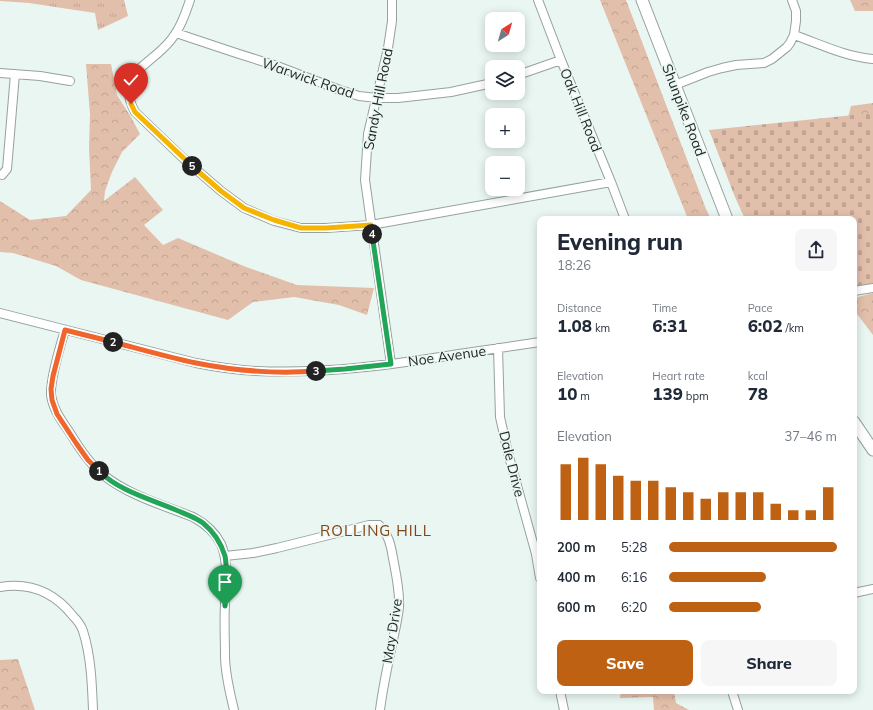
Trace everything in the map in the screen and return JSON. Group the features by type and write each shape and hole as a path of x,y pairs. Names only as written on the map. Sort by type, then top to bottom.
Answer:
{"main road":[{"name":"Shunpike Road","path":"642,0 726,216"},
{"path":"857,426 873,450"}],"street":[{"path":"190,0 182,23 176,33 162,50 132,77 128,90 128,97 135,112 189,164 244,208 274,220 301,228 371,225 611,182"},
{"name":"Sandy Hill Road","path":"391,364 365,180 368,134 388,48 392,21 392,0"},
{"name":"Oak Hill Road","path":"538,0 624,216"},
{"path":"675,85 722,68 736,65 759,64 772,59 787,47 794,35 796,11 792,0"},
{"name":"Warwick Road","path":"176,33 277,66 359,96 398,98 451,92 485,85"},
{"path":"794,35 850,56 873,60"},
{"path":"525,73 561,60"},
{"path":"0,73 70,80"},
{"path":"2,175 7,168 15,74"},
{"path":"857,291 873,288"},
{"name":"Noe Avenue","path":"0,314 196,363 256,371 310,372 345,369 391,364 537,342"},
{"path":"65,330 53,376 51,395 57,414 88,460 101,473 115,483 134,493 193,517 204,524 214,534 220,544 227,570 225,658 230,695 234,710"},
{"name":"Dale Drive","path":"498,348 500,417 537,563"},
{"name":"May Drive","path":"224,556 253,553 379,525 387,535 392,551 398,586 398,607 380,710"},
{"path":"0,587 9,585 40,590 57,600 68,609 78,622 86,644 90,665 94,710"},
{"path":"857,592 873,589"},
{"path":"561,694 564,710"},
{"path":"733,694 738,710"}],"green space":[{"path":"0,0 124,0 128,16 98,30 95,13"},
{"path":"600,0 626,0 710,216 687,216"},
{"path":"850,0 873,0 873,11 855,11"},
{"path":"86,64 111,64 117,95 140,134 122,152 105,191 104,201 135,177 163,210 144,225 163,245 178,238 246,267 297,285 374,288 367,315 339,305 294,297 253,302 228,320 81,280 56,266 13,253 0,252 0,201 30,220 66,216 91,190 89,148 90,114"},
{"path":"873,103 873,118 847,121 851,106"},
{"path":"873,113 873,288 857,290 857,216 744,216 709,130"},
{"path":"873,293 873,335 857,314 857,297"},
{"path":"18,659 35,710 0,710 0,660"},
{"path":"621,694 674,694 676,703 689,710 654,710 653,697 620,698"}],"district":[{"name":"ROLLING HILL","path":"376,531"}],"route":[{"path":"131,104 135,112 184,159 221,191 244,208 274,220 301,228 371,225 391,364 310,372 240,370 196,363 65,330 51,389 52,400 57,414 88,460 101,473 115,483 134,493 193,517 204,524 214,534 220,544 227,570 225,606"}]}
